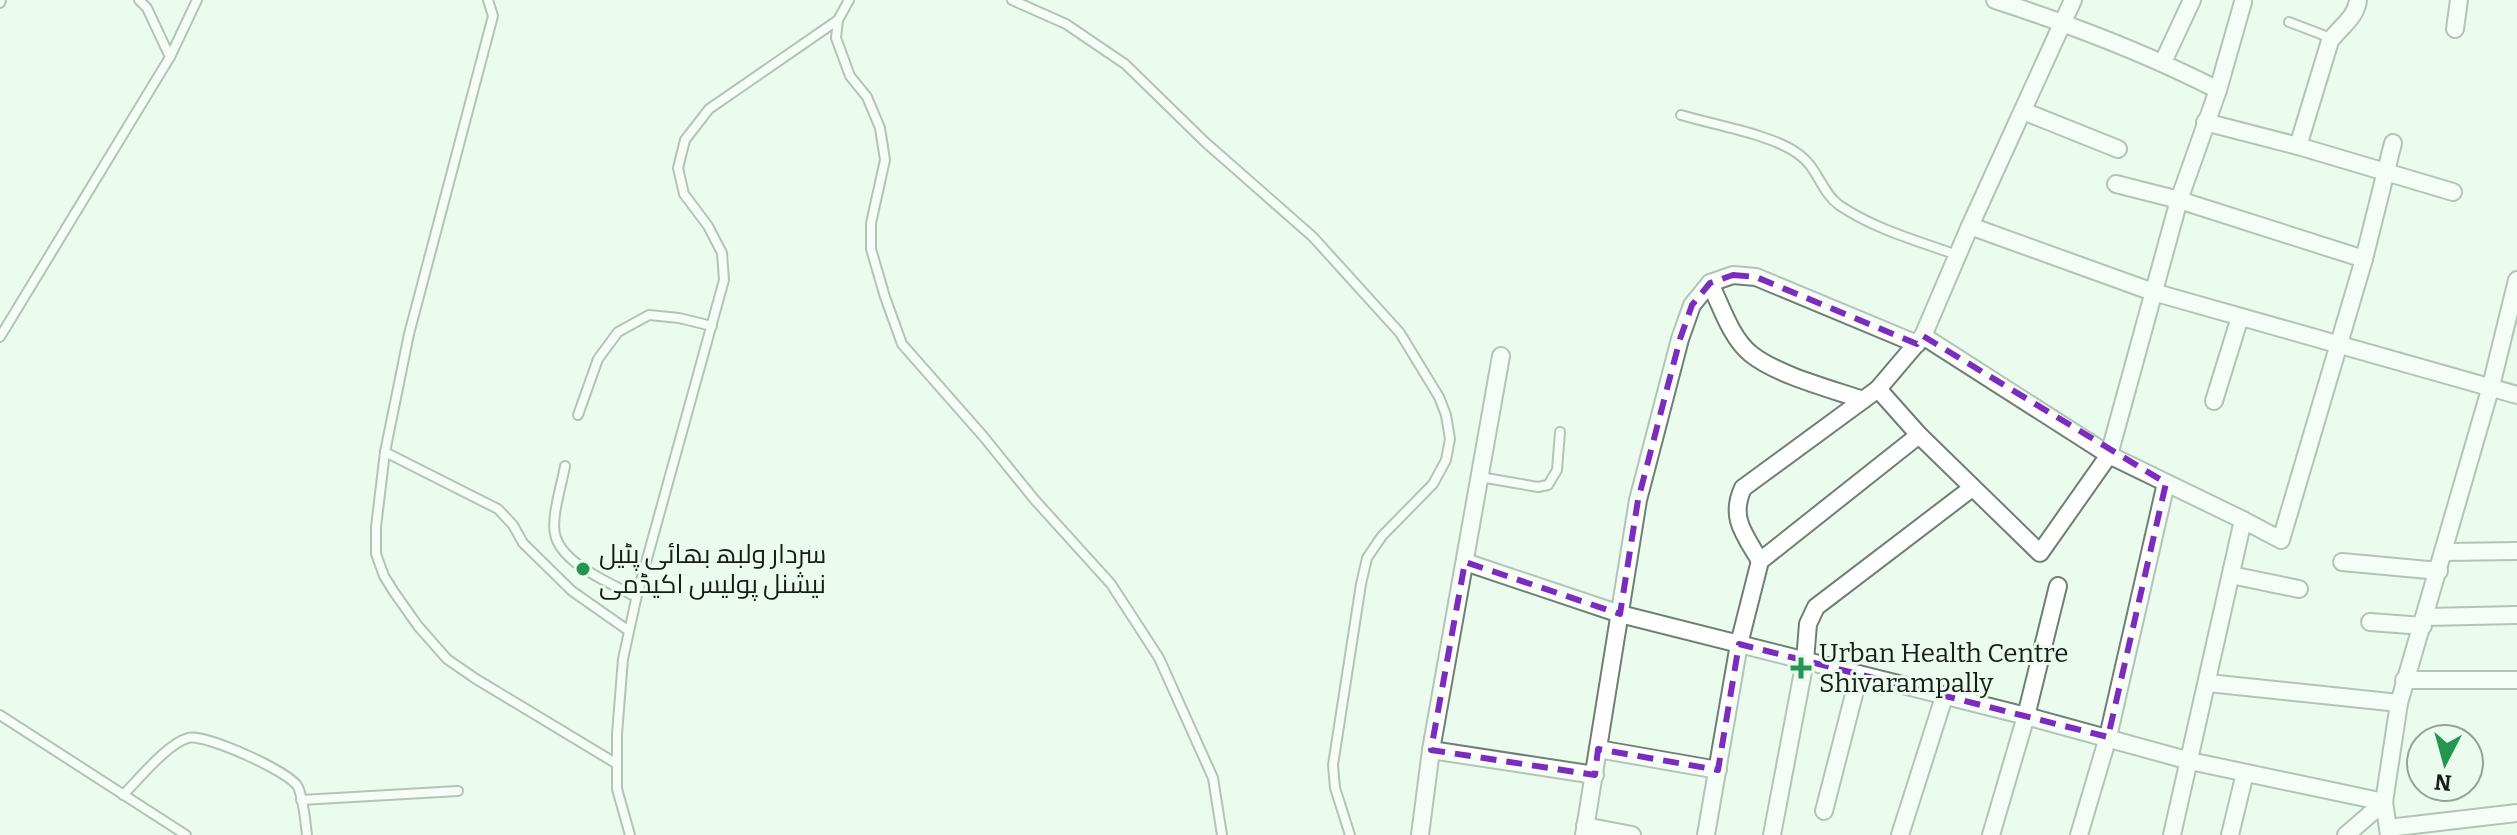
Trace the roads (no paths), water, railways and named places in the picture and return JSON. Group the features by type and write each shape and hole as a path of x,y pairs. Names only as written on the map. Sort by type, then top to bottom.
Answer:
{"street":[{"path":"1995,0 2163,62 2218,90"},
{"path":"1760,561 1737,520 1736,503 1743,488 1878,389 1920,340 2073,0"},
{"path":"2163,62 2192,0"},
{"path":"2298,146 2332,38 2352,17 2358,0"},
{"path":"2455,29 2459,0"},
{"path":"1878,389 1919,435 2040,553 2109,455 2179,200 2218,90 2243,2"},
{"path":"2023,111 2118,149"},
{"path":"2205,122 2453,192"},
{"path":"1632,835 1584,831 1638,500 1680,339 1692,305 1710,283 1733,275 1756,277 1920,340 2109,455 2281,540 2364,259 2393,143"},
{"path":"2116,184 2179,200 2364,259"},
{"path":"1970,226 2153,292 2517,395"},
{"path":"2517,280 2445,552 2404,680 2384,802 2388,832 2517,813"},
{"path":"1710,283 1736,336 1750,354 1775,368 1863,400"},
{"path":"2214,401 2240,317"},
{"path":"1420,835 1431,750 1501,356"},
{"path":"1706,835 1739,644 1760,561 1919,435"},
{"path":"2079,835 2108,737 2166,483"},
{"path":"1772,835 1805,661 1808,624 1816,607 1972,488"},
{"path":"2172,835 2243,520"},
{"path":"2445,552 2517,551"},
{"path":"1465,562 1620,614 2108,737 2190,761 2384,802"},
{"path":"2342,562 2439,571"},
{"path":"2231,575 2299,589"},
{"path":"1991,835 2026,716 2058,586"},
{"path":"2370,622 2424,622 2517,615"},
{"path":"1824,811 1859,675"},
{"path":"2404,680 2517,680"},
{"path":"2208,683 2399,703"},
{"path":"1900,835 1944,697"},
{"path":"1598,749 1718,770"},
{"path":"1431,750 1595,775"},
{"path":"2230,835 2245,773"},
{"path":"2346,835 2384,802"}],"lane":[{"path":"139,0 147,8 170,57"},
{"path":"0,337 170,57 197,0"},
{"path":"488,0 493,16 409,334 385,452 376,554 384,576 418,626 447,659 617,764"},
{"path":"849,0 838,20 836,38 850,76 867,97 880,128 885,160 871,223 871,249 902,344 1111,584 1159,658 1213,778 1222,835"},
{"path":"1012,0 1066,24 1125,64 1205,142 1313,237 1400,333 1439,397 1450,439 1446,460 1433,484 1382,536 1367,558 1361,584 1333,765 1335,788 1350,835"},
{"path":"630,835 617,789 623,659 636,597 724,280 722,253 708,226 684,194 678,168 685,140 709,109 838,20"},
{"path":"2289,22 2332,38"},
{"path":"1681,115 1772,141 1796,152 1814,168 1837,204 1884,228 1957,255"},
{"path":"578,415 598,359 618,332 649,315 712,326"},
{"path":"1479,477 1538,487 1548,485 1557,470 1560,432"},
{"path":"385,452 498,509 513,525 523,543 572,591 629,631"},
{"path":"565,466 555,521 555,534 563,552 578,565 636,597"},
{"path":"0,715 186,835"},
{"path":"123,795 175,744 190,737 208,739 286,775 297,785 307,835"},
{"path":"301,800 458,791"}],"place":[{"name":"سردار ولبھ بھائی پٹیل نیشنل پولیس اکیڈمی","path":"583,569"},
{"name":"Urban Health Centre Shivarampally","path":"1801,668"}]}
